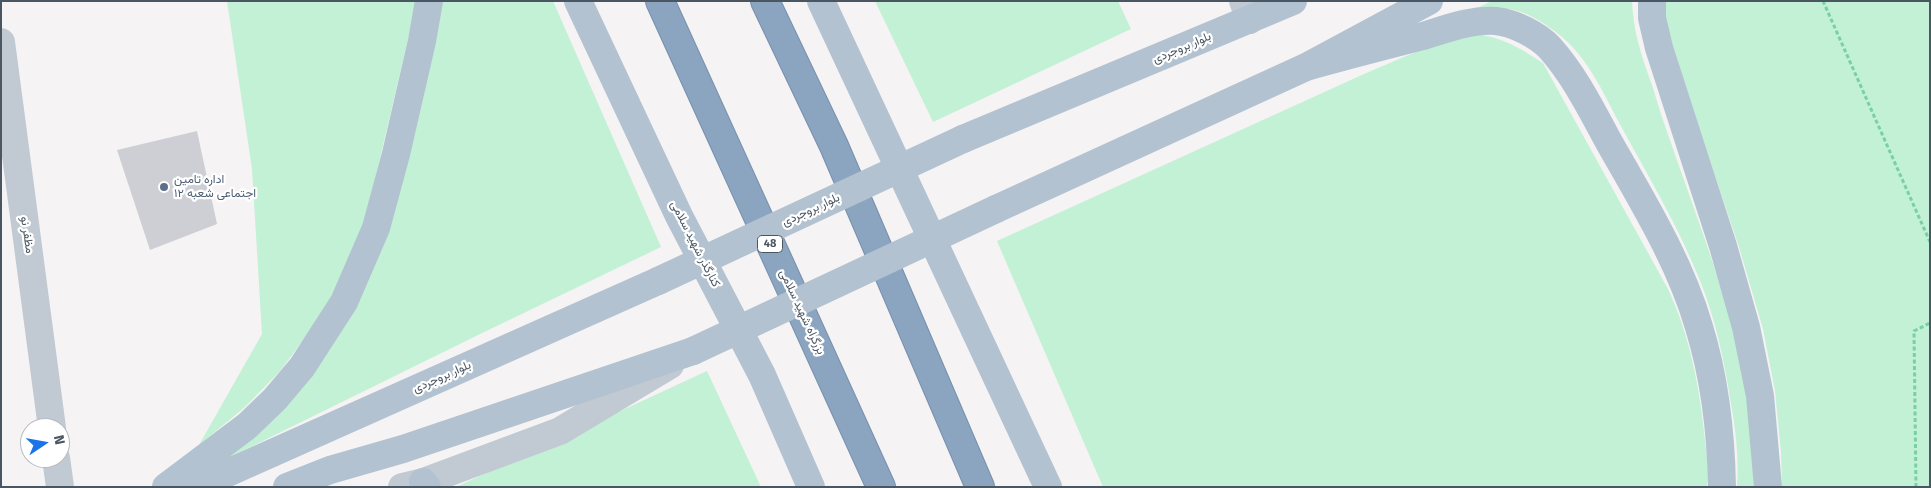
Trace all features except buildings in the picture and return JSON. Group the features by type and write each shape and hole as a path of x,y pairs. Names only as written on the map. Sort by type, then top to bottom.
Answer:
{"highway":[{"name":"بزرگراه شهید سلامی","path":"660,1 881,487"},
{"path":"765,1 834,146 980,487"}],"main road":[{"path":"166,487 247,426 275,399 302,367 344,302 376,228 396,154 422,41 429,1"},
{"name":"کنارگذر شهید سلامی","path":"578,1 679,216 762,375 811,487"},
{"path":"821,1 1048,487"},
{"name":"بلوار بروجردی","path":"196,487 658,281 963,139 1246,11 1293,1"},
{"path":"287,487 330,470 403,449 693,351 1306,67 1429,1"},
{"path":"1652,1 1652,18 1659,48 1723,246 1746,327 1760,396 1768,487"},
{"path":"1306,67 1468,23 1497,21 1524,30 1548,47 1571,74 1628,175 1676,265 1690,296 1710,366 1722,443 1722,487"}],"street":[{"name":"مظفر نو","path":"1,42 13,211 50,418"},
{"path":"417,485 560,431 693,351"},
{"path":"57,468 60,487"}],"path":[{"path":"1823,1 1930,242"},
{"path":"1916,487 1914,331 1930,323"}],"green space":[{"path":"227,1 417,1 365,222 336,291 315,324 280,371 245,407 199,445 262,334 252,169"},
{"path":"443,1 553,1 661,247 214,465 326,353 436,36"},
{"path":"875,1 1118,1 1131,29 933,122"},
{"path":"1492,1 1632,1 1636,34 1642,54 1715,269 1739,355 1748,399 1753,443 1754,487 1737,487 1734,425 1716,327 1693,263 1654,185 1602,90 1578,53 1552,29 1522,12 1499,8 1468,12"},
{"path":"1664,1 1930,1 1930,487 1782,487 1781,452 1775,391 1763,329 1739,247 1667,33"},
{"path":"1468,33 1508,43 1543,63 1668,289 1688,344 1697,382 1707,458 1707,487 1103,487 997,241 1364,74 1439,42"},
{"path":"707,371 761,487 456,487"}],"place":[{"name":"اداره تامین اجتماعی شعبه ۱۲","path":"164,187"}]}
